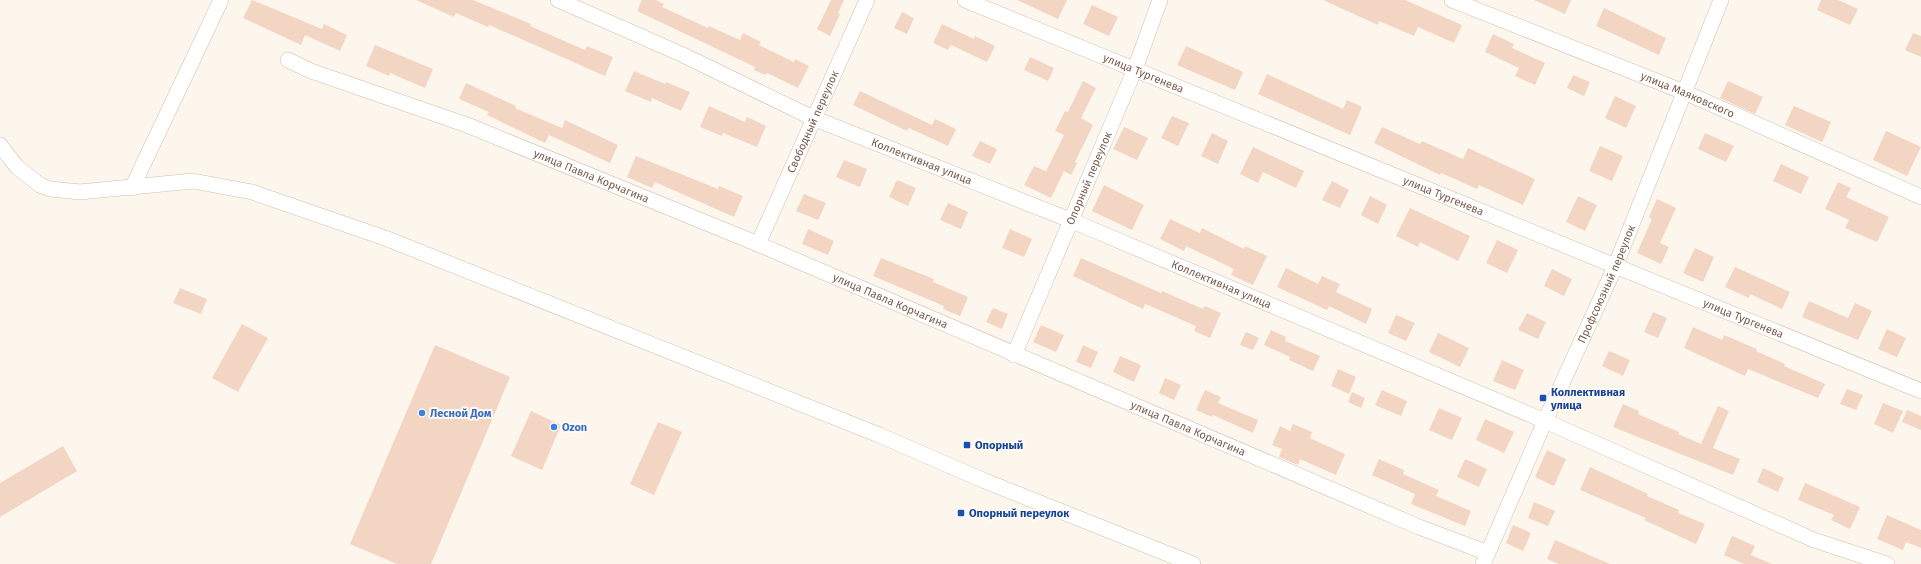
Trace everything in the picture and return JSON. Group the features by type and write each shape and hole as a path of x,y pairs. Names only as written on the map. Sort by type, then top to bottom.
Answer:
{"street":[{"path":"132,188 221,0"},
{"name":"Коллективная улица","path":"558,0 681,54 813,118 1070,220 1545,421 1814,540 1887,564"},
{"name":"Свободный переулок","path":"758,244 866,0"},
{"name":"улица Тургенева","path":"965,0 1921,391"},
{"name":"Опорный переулок","path":"1014,355 1135,69 1160,0"},
{"name":"улица Маяковского","path":"1452,0 1684,92 1921,197"},
{"name":"Профсоюзный переулок","path":"1485,558 1615,267 1721,0"},
{"name":"улица Павла Корчагина","path":"288,60 311,70 467,125 758,244 1014,355 1419,527 1485,558"},
{"path":"0,145 17,167 40,185 50,189 80,192 193,181 252,192 385,238 879,435 984,481 1193,564"}],"building":[{"path":"252,0 322,29 324,24 347,35 340,51 305,35 301,45 243,18"},
{"path":"416,0 473,0 531,24 530,26 585,50 587,46 613,57 605,76 489,25 488,27 456,13 454,17"},
{"path":"642,0 656,0 664,4 662,7 708,28 709,26 740,40 743,33 761,42 759,45 794,62 795,59 809,66 798,88 767,73 765,75 754,70 755,67 637,11"},
{"path":"831,0 844,0 838,13 840,14 830,36 817,29"},
{"path":"1017,0 1067,0 1058,19"},
{"path":"1323,0 1405,0 1462,25 1454,43 1418,27 1414,36 1379,21 1378,25"},
{"path":"1534,0 1571,0 1565,14"},
{"path":"1821,0 1838,0 1858,9 1850,25 1817,10"},
{"path":"1092,5 1118,17 1109,36 1083,24"},
{"path":"1604,8 1666,38 1659,55 1596,26"},
{"path":"902,12 914,18 907,34 894,28"},
{"path":"942,24 974,39 975,36 995,46 987,62 951,45 948,50 933,43"},
{"path":"1913,33 1921,36 1921,57 1905,50"},
{"path":"1493,34 1514,44 1512,48 1545,63 1535,85 1515,76 1519,68 1485,52"},
{"path":"375,45 433,69 425,88 390,73 389,76 366,66"},
{"path":"1186,46 1243,72 1235,90 1177,65"},
{"path":"1030,57 1054,68 1048,81 1024,70"},
{"path":"634,71 665,84 666,82 690,92 681,111 652,98 651,102 625,91"},
{"path":"1267,74 1343,109 1347,100 1362,107 1350,135 1258,94"},
{"path":"1573,75 1590,82 1584,96 1567,88"},
{"path":"1083,81 1096,88 1081,118 1093,125 1075,162 1077,163 1071,175 1064,171 1051,198 1024,185 1034,166 1046,171 1064,135 1055,131 1065,111 1068,112"},
{"path":"1728,81 1763,97 1755,114 1720,98"},
{"path":"466,83 516,106 515,108 562,128 565,120 618,145 610,163 549,135 545,143 487,115 489,112 459,99"},
{"path":"860,91 932,125 935,119 956,129 948,146 909,128 907,131 853,105"},
{"path":"1615,96 1636,106 1626,128 1605,118"},
{"path":"709,106 745,122 747,117 766,126 757,147 723,133 722,136 700,127"},
{"path":"1794,106 1831,122 1822,142 1785,125"},
{"path":"1172,116 1189,123 1178,146 1161,138"},
{"path":"1124,127 1148,138 1137,160 1113,149"},
{"path":"1382,127 1420,144 1422,141 1463,159 1468,148 1535,179 1523,205 1479,185 1477,189 1441,173 1440,175 1374,143"},
{"path":"1886,131 1921,147 1907,176 1873,160"},
{"path":"1212,133 1228,141 1218,164 1201,156"},
{"path":"1705,133 1734,146 1726,162 1698,149"},
{"path":"980,141 997,149 990,164 972,156"},
{"path":"1600,146 1623,156 1612,181 1589,171"},
{"path":"1253,147 1304,171 1296,188 1263,172 1258,183 1240,174"},
{"path":"636,156 718,189 719,186 743,196 734,217 655,182 652,188 627,177"},
{"path":"844,160 867,169 860,187 836,177"},
{"path":"1781,164 1809,177 1801,194 1773,181"},
{"path":"897,180 916,188 908,206 889,197"},
{"path":"1332,181 1349,190 1340,208 1322,200"},
{"path":"1838,182 1851,188 1846,197 1889,217 1877,242 1845,228 1849,220 1825,209"},
{"path":"1104,185 1144,205 1132,230 1092,211"},
{"path":"804,194 826,203 818,220 796,211"},
{"path":"1370,196 1387,205 1378,224 1361,215"},
{"path":"1578,196 1597,205 1585,231 1566,222"},
{"path":"1657,199 1676,208 1660,243 1669,247 1661,264 1637,253 1652,219 1649,217"},
{"path":"948,203 968,212 961,229 940,220"},
{"path":"1410,208 1470,236 1458,261 1420,242 1418,247 1396,236"},
{"path":"1170,219 1200,233 1202,228 1244,249 1245,246 1267,256 1253,285 1231,275 1234,269 1186,246 1184,251 1160,239"},
{"path":"808,229 834,241 828,255 802,244"},
{"path":"1010,229 1032,239 1024,257 1002,248"},
{"path":"1497,240 1518,250 1507,273 1486,263"},
{"path":"1695,248 1714,257 1703,282 1683,273"},
{"path":"881,258 934,279 933,282 968,297 960,316 943,309 944,306 873,276"},
{"path":"1081,258 1161,293 1162,291 1203,309 1205,306 1221,313 1210,338 1194,331 1196,326 1145,304 1143,309 1073,276"},
{"path":"1735,267 1790,292 1782,309 1750,294 1749,298 1725,287"},
{"path":"1286,268 1318,284 1322,276 1340,284 1336,292 1372,309 1366,324 1329,306 1327,310 1277,287"},
{"path":"1552,269 1572,279 1564,296 1544,286"},
{"path":"180,288 207,299 201,314 173,303"},
{"path":"1809,301 1848,318 1855,303 1872,311 1858,340 1802,317"},
{"path":"993,308 1008,314 1002,329 986,322"},
{"path":"1653,312 1667,318 1658,338 1644,332"},
{"path":"1527,313 1546,322 1538,339 1518,330"},
{"path":"1396,315 1415,323 1406,341 1388,333"},
{"path":"242,324 268,338 238,392 212,378"},
{"path":"1041,325 1064,335 1056,352 1033,342"},
{"path":"1693,327 1722,340 1724,335 1757,349 1756,351 1785,364 1784,366 1825,384 1818,398 1748,369 1745,376 1684,348"},
{"path":"1887,329 1906,338 1897,357 1878,349"},
{"path":"1271,330 1286,337 1285,341 1320,356 1313,371 1289,360 1290,357 1264,345"},
{"path":"1246,332 1259,338 1253,350 1240,345"},
{"path":"1438,333 1469,348 1460,367 1429,352"},
{"path":"435,345 510,377 431,564 397,564 350,544"},
{"path":"1083,345 1098,352 1091,368 1076,362"},
{"path":"1609,351 1630,360 1623,376 1602,366"},
{"path":"1120,356 1141,365 1134,382 1113,372"},
{"path":"1502,360 1524,370 1515,390 1493,381"},
{"path":"1338,369 1356,377 1349,394 1331,386"},
{"path":"1165,378 1181,385 1174,400 1159,393"},
{"path":"1847,389 1863,395 1856,410 1840,404"},
{"path":"1205,390 1221,397 1218,403 1258,420 1253,433 1213,415 1212,417 1196,410"},
{"path":"1382,390 1407,401 1401,416 1375,405"},
{"path":"1352,392 1365,398 1361,408 1348,402"},
{"path":"1883,403 1903,411 1893,433 1874,424"},
{"path":"1623,404 1639,411 1638,414 1679,432 1678,434 1701,444 1718,406 1729,411 1713,448 1740,459 1733,475 1613,427"},
{"path":"1439,408 1462,418 1452,440 1429,430"},
{"path":"1907,410 1921,416 1921,430 1902,422"},
{"path":"531,411 561,425 542,470 511,456"},
{"path":"1485,419 1514,432 1504,453 1476,440"},
{"path":"658,422 682,432 654,495 630,484"},
{"path":"1293,424 1312,432 1310,438 1345,454 1336,475 1300,459 1298,465 1279,457 1282,449 1272,445 1280,426 1290,431"},
{"path":"63,446 77,471 0,517 0,483"},
{"path":"1547,450 1566,459 1554,486 1535,477"},
{"path":"1379,459 1404,470 1403,474 1439,490 1436,496 1471,511 1465,526 1411,504 1415,494 1372,475"},
{"path":"1465,459 1487,469 1479,487 1457,477"},
{"path":"1590,467 1648,494 1647,496 1679,510 1678,513 1705,524 1696,544 1644,520 1646,518 1580,490"},
{"path":"1763,468 1784,478 1778,492 1757,482"},
{"path":"1805,483 1860,507 1850,529 1831,520 1834,515 1798,500"},
{"path":"1534,502 1555,511 1548,526 1528,518"},
{"path":"1887,515 1921,530 1921,548 1906,542 1903,550 1877,539"},
{"path":"1513,525 1531,533 1523,551 1506,543"},
{"path":"1732,536 1755,546 1751,555 1772,564 1744,564 1724,555"},
{"path":"1555,540 1610,564 1559,564 1547,559"}],"place":[{"name":"Коллективная улица","path":"1543,398"},
{"name":"Лесной Дом","path":"422,413"},
{"name":"Ozon","path":"554,427"},
{"name":"Опорный","path":"967,445"},
{"name":"Опорный переулок","path":"961,513"}]}
